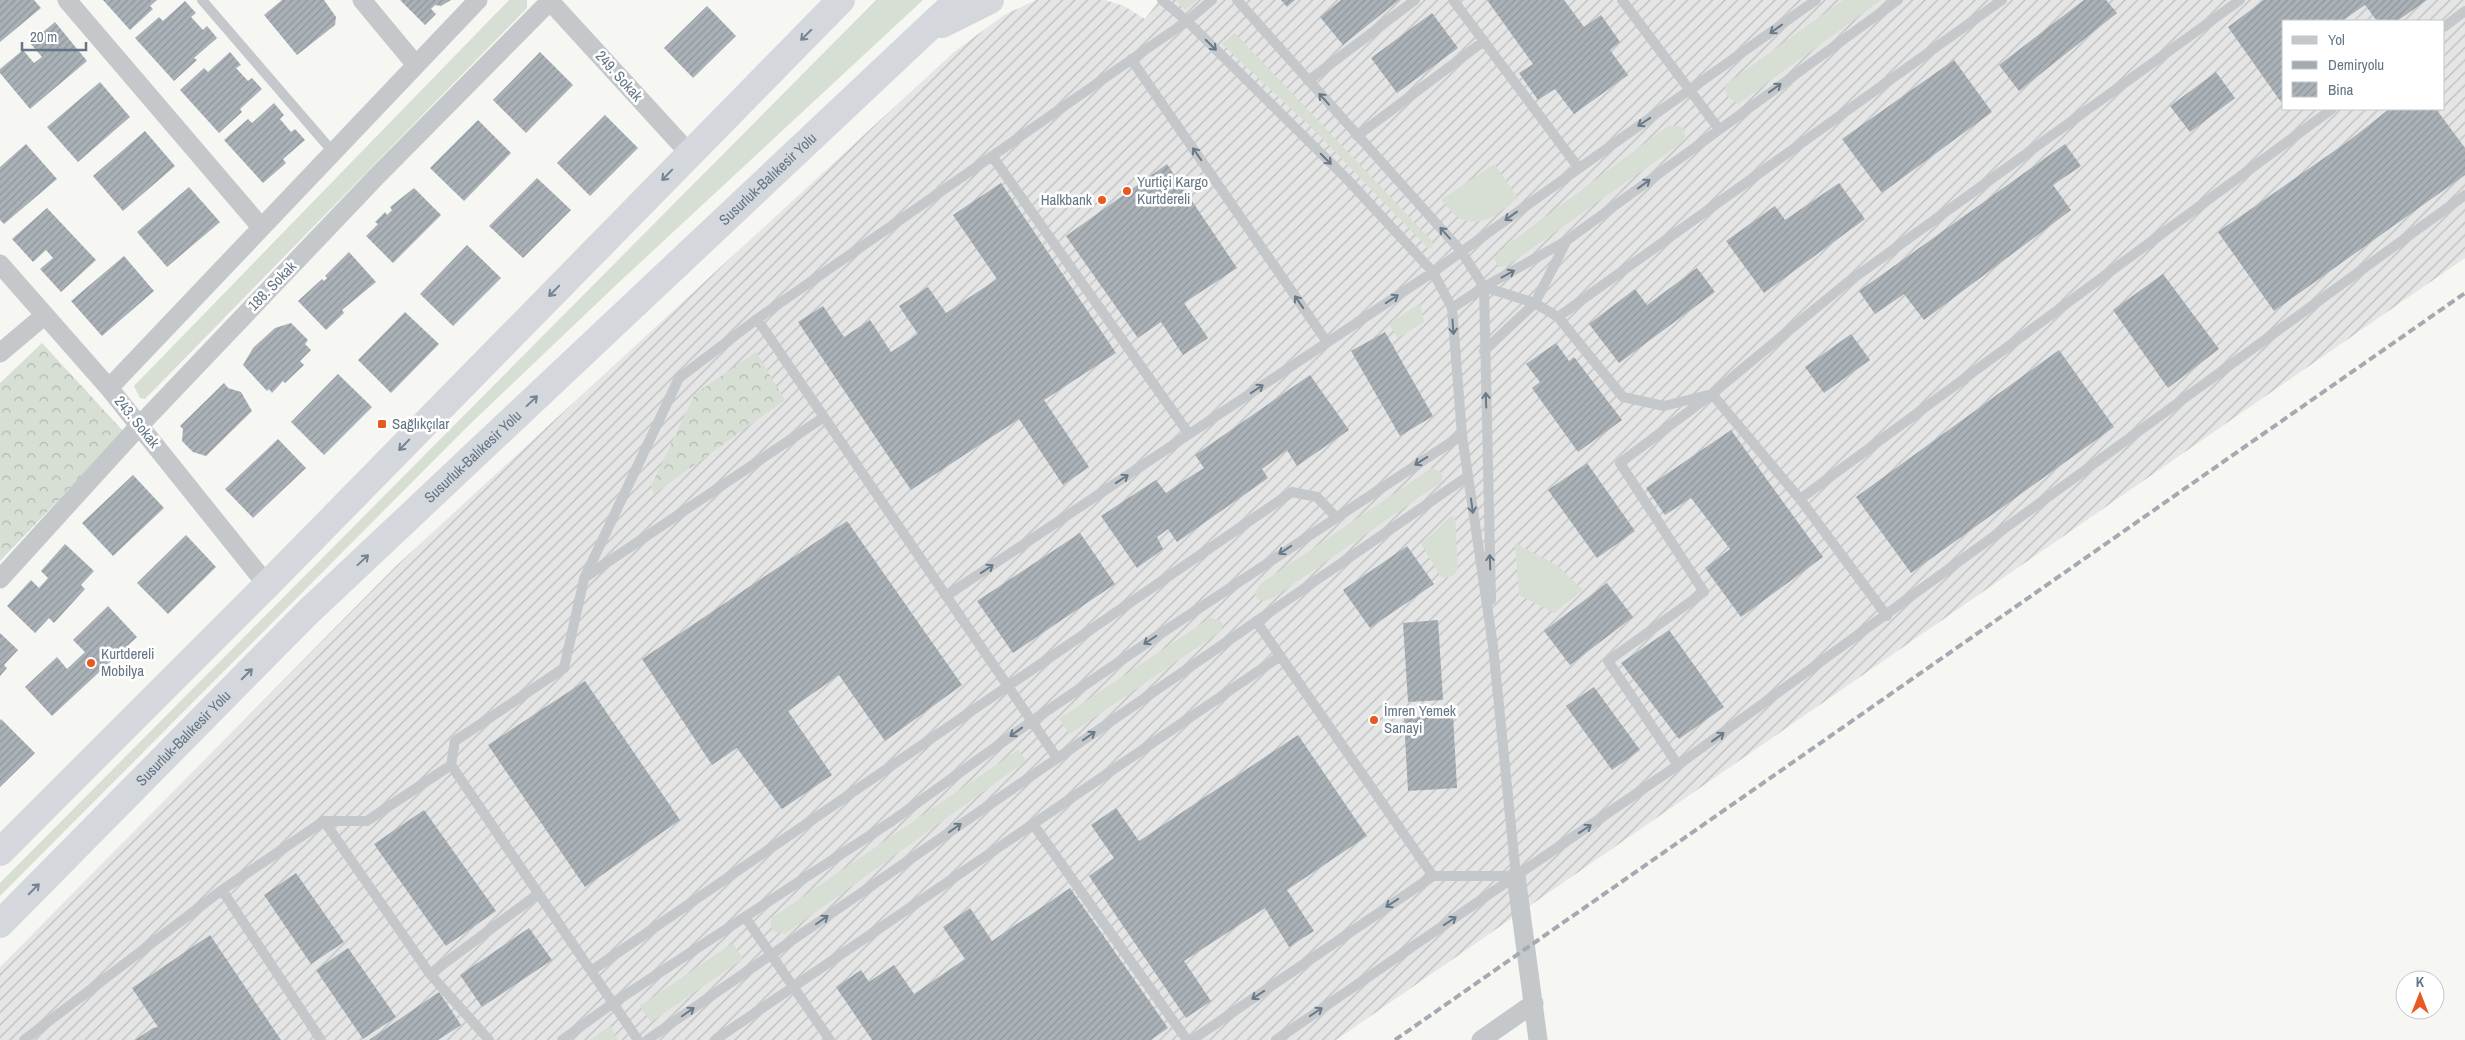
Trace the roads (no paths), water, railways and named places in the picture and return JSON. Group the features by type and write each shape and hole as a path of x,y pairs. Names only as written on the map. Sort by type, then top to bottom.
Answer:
{"highway":[{"path":"0,852 267,585 841,0"},
{"name":"Susurluk-Balıkesir Yolu","path":"0,924 307,613 958,0"},
{"path":"920,35 990,0"}],"street":[{"path":"68,0 261,227"},
{"path":"362,0 416,65"},
{"path":"109,388 478,0"},
{"name":"249. Sokak","path":"550,0 689,153"},
{"name":"188. Sokak","path":"0,579 140,425 376,177 550,0"},
{"name":"243. Sokak","path":"0,264 140,425 267,585"},
{"path":"0,353 45,315"},
{"path":"1516,876 1538,1040"},
{"path":"1481,1040 1534,1003"}],"lane":[{"path":"202,0 333,152"},
{"path":"1162,0 1187,21 1346,178 1433,272 1452,308 1462,435 1493,646 1516,876"},
{"path":"638,1040 451,765 455,741 564,668 584,579 678,378 757,319 1187,21 1212,0"},
{"path":"1237,0 1461,251 1484,287 1484,352 1493,646"},
{"path":"1308,81 1415,0"},
{"path":"1453,0 1578,167"},
{"path":"1622,0 1719,128"},
{"path":"946,596 1433,272 1578,167 1691,91 1816,0"},
{"path":"1452,308 1484,287 1566,241 1719,128 1898,0"},
{"path":"1558,317 2002,0"},
{"path":"1678,765 1608,661 1704,592 1620,463 1712,394 1844,285 2240,0"},
{"path":"2445,26 2465,11"},
{"path":"1357,136 1484,42"},
{"path":"1131,59 1327,342"},
{"path":"1800,499 2331,110"},
{"path":"992,156 1189,434"},
{"path":"1276,1040 1678,765 1887,616 2465,195"},
{"path":"1484,352 1535,303 1566,241"},
{"path":"1484,287 1535,303 1558,317 1623,398 1664,406 1712,394"},
{"path":"757,319 1057,758"},
{"path":"1712,394 1800,499 1887,616"},
{"path":"584,579 824,417"},
{"path":"562,1040 613,1004 892,820 1032,721 1335,516 1462,435"},
{"path":"648,1040 1468,476"},
{"path":"591,971 1292,492 1317,497 1335,516"},
{"path":"1256,622 1433,876"},
{"path":"715,1040 1279,657"},
{"path":"24,1040 222,890 324,821 367,821 451,765"},
{"path":"324,821 430,974 489,1040"},
{"path":"1033,824 1187,1040"},
{"path":"1192,1040 1433,876 1516,876"},
{"path":"222,890 321,1040"},
{"path":"430,974 538,894"},
{"path":"745,918 830,1040"}],"railway":[{"path":"1395,1040 2465,293"}],"place":[{"name":"Yurtiçi Kargo Kurtdereli","path":"1127,191"},
{"name":"Halkbank","path":"1102,200"},
{"name":"Sağlıkçılar","path":"382,424"},
{"name":"Kurtdereli Mobilya","path":"91,663"},
{"name":"İmren Yemek Sanayi","path":"1374,720"}]}
